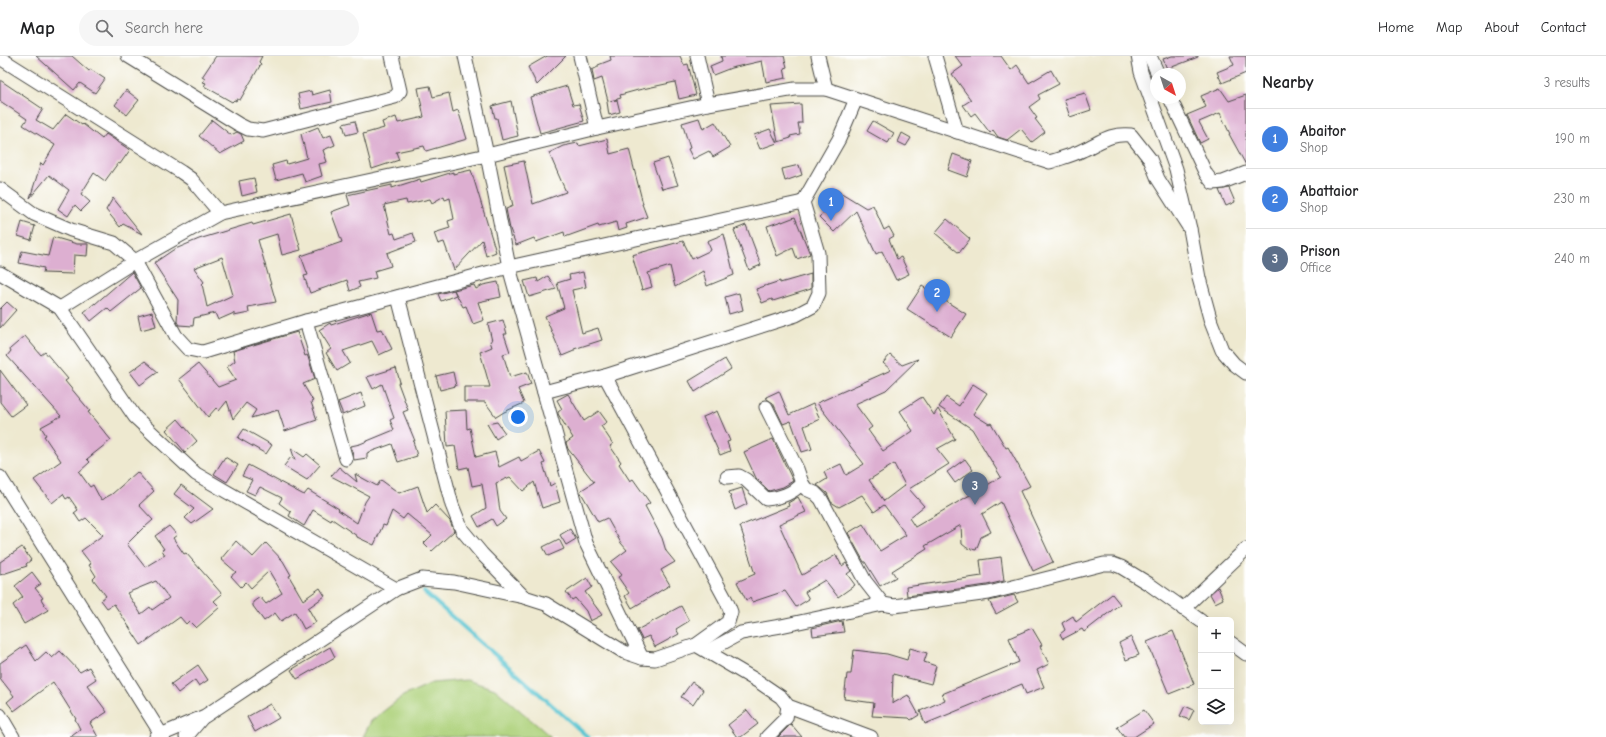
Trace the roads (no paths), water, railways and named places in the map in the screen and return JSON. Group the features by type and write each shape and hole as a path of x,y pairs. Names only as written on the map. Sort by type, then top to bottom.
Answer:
{"street":[{"path":"128,56 238,124 248,129 263,130 396,97 400,91 392,56"},
{"path":"465,56 488,155 509,266 586,543 642,658"},
{"path":"580,56 597,128"},
{"path":"697,56 708,104"},
{"path":"818,56 826,89"},
{"path":"935,56 957,132"},
{"path":"1138,56 1141,72 1176,169 1190,229 1199,278 1211,322 1222,350 1234,364 1246,373"},
{"path":"1150,56 1155,68"},
{"path":"0,58 191,179 220,213"},
{"path":"60,308 135,261 220,213 488,155 597,128 708,104 795,89 826,89 1050,162 1083,151 1102,140 1119,134 1131,135 1150,159 1158,179 1190,229"},
{"path":"544,392 605,376 796,315 813,306 819,293 818,253 803,202 839,139 856,99"},
{"path":"1173,104 1206,174 1213,183 1223,182 1246,173"},
{"path":"0,189 34,214 71,230 114,243 135,261 176,336 188,349 203,352 306,321 509,266 803,202"},
{"path":"0,273 60,308 135,417 196,474 396,589"},
{"path":"398,297 452,505 462,530 482,554 524,597"},
{"path":"306,321 346,459"},
{"path":"0,477 160,736 205,716 396,589 422,579 454,582 524,597 546,604 624,652 642,658 655,659 696,644 728,622 731,612 605,376"},
{"path":"766,407 797,469 802,483 806,489 815,493 822,499 866,581 883,604"},
{"path":"727,477 739,476 746,480 766,499 787,495 802,483"},
{"path":"1183,609 1246,549"},
{"path":"708,651 741,632 781,626 883,604 894,606 989,593 1104,564 1113,564 1121,567 1149,584 1198,619"},
{"path":"696,644 781,697 788,706 871,737"},
{"path":"1234,645 1246,654"},
{"path":"767,737 786,718 788,706"},
{"path":"0,716 13,737"},
{"path":"186,737 205,716"}],"waterway":[{"path":"424,592 588,737"}],"place":[{"name":"Abaitor","path":"831,221"},
{"name":"Abattaior","path":"937,312"},
{"name":"Prison","path":"975,505"}]}
